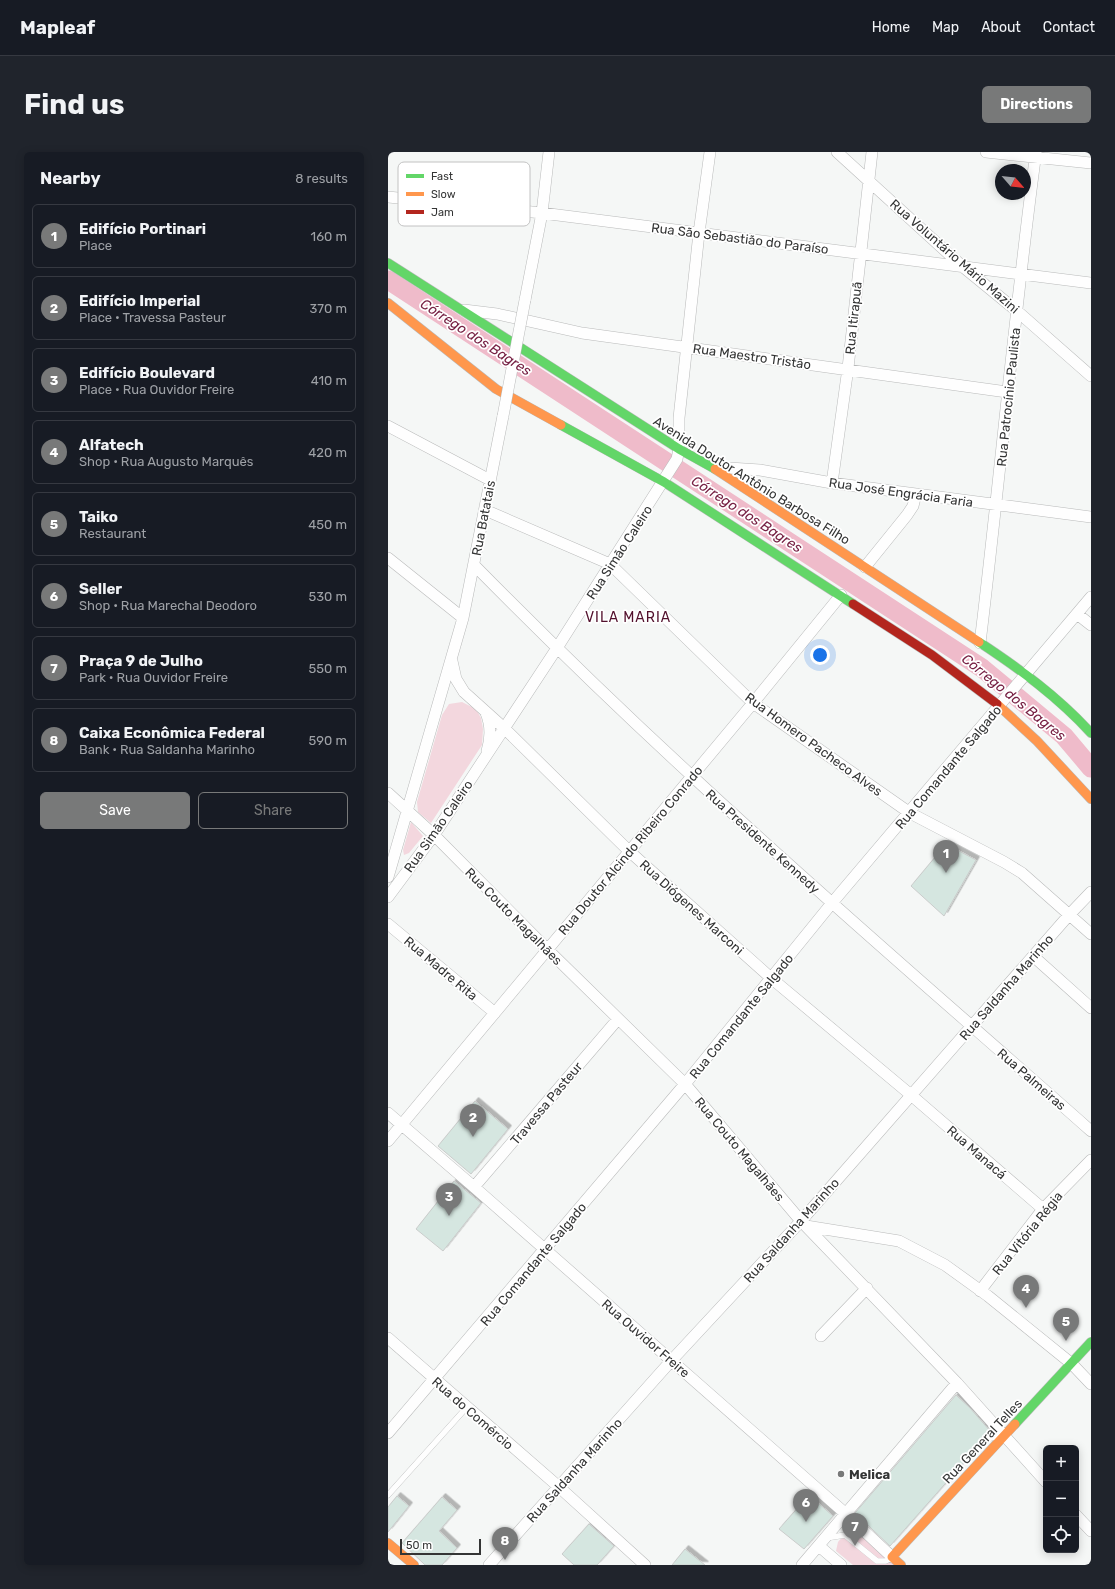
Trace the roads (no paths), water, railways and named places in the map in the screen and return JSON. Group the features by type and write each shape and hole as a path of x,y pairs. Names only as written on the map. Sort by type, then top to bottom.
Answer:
{"main road":[{"name":"Avenida Doutor Antônio Barbosa Filho","path":"388,263 678,454 711,466 980,643 1026,674 1064,706 1091,733"},
{"path":"388,303 496,388 666,480 932,655 1001,703 1091,799"},
{"name":"Rua General Telles","path":"892,1557 1091,1342"},
{"path":"388,1543 414,1565"},
{"name":"Rua Ouvidor Freire","path":"892,1557 901,1565"}],"street":[{"name":"Rua Batatais","path":"388,877 452,661 463,618 542,213 549,152"},
{"path":"678,454 679,418 699,233 710,152"},
{"name":"Rua Voluntário Mário Mazini","path":"837,152 962,266 1017,311 1091,376"},
{"name":"Rua Itirapuã","path":"832,483 848,368 872,152"},
{"path":"986,152 1036,155 1091,163"},
{"name":"Rua Patrocínio Paulista","path":"980,643 997,505 1007,392 1036,155"},
{"name":"Rua São Sebastião do Paraíso","path":"388,197 398,198"},
{"name":"Rua São Sebastião do Paraíso","path":"530,212 1091,283"},
{"name":"Rua Maestro Tristão","path":"458,309 497,314 582,333 848,368 1007,392"},
{"path":"488,328 492,317 497,314"},
{"path":"388,426 490,480"},
{"name":"Rua Simão Caleiro","path":"388,897 434,835 557,648 610,564 666,480 678,454"},
{"name":"Rua José Engrácia Faria","path":"711,466 760,470 832,483 1091,517"},
{"path":"865,567 907,515 913,506 916,494"},
{"name":"Rua Homero Pacheco Alves","path":"485,510 610,564 753,703 910,813 1004,862 1036,884 1091,934"},
{"path":"388,558 463,618"},
{"name":"Rua Presidente Kennedy","path":"474,565 557,648 691,776 972,1026"},
{"name":"Rua Doutor Alcindo Ribeiro Conrado","path":"388,1140 548,950 841,595"},
{"name":"Rua Comandante Salgado","path":"388,1432 435,1379 685,1084 832,903 910,813 1091,597"},
{"path":"1077,614 1091,625"},
{"name":"Rua Diógenes Marconi","path":"452,661 456,679 464,692 504,728 629,851 771,978 911,1095"},
{"path":"441,695 451,691 464,692"},
{"path":"489,715 505,718 514,713"},
{"name":"Rua Simão Caleiro","path":"486,755 490,742 489,715"},
{"name":"Rua Couto Magalhães","path":"388,793 434,835 548,950 685,1084 804,1223 957,1383 1045,1481"},
{"name":"Rua Saldanha Marinho","path":"489,1565 671,1361 804,1223 911,1095 1069,915 1091,892"},
{"name":"Rua Madre Rita","path":"388,924 495,1013"},
{"path":"1033,956 1091,1008"},
{"name":"Travessa Pasteur","path":"474,1187 618,1019"},
{"name":"Rua Palmeiras","path":"972,1026 1091,1131"},
{"name":"Rua Manacá","path":"911,1095 1043,1209"},
{"name":"Rua Ouvidor Freire","path":"388,1113 846,1514 867,1530 880,1542 892,1557"},
{"name":"Rua Vitória Régia","path":"980,1291 1043,1209 1091,1160"},
{"path":"804,1223 899,1240 945,1265 1072,1364 1091,1384"},
{"path":"821,1336 867,1288"},
{"name":"Rua do Comércio","path":"388,1338 559,1487 645,1565"},
{"path":"802,1565 957,1383"},
{"path":"1078,1517 1091,1531"},
{"path":"822,1542 841,1565"}],"lane":[{"path":"388,1494 467,1407"},
{"path":"986,1439 1004,1435"},
{"path":"822,1542 845,1534 877,1561 886,1562 892,1557"}],"waterway":[{"name":"Córrego dos Bagres","path":"388,280 982,668 1064,736 1091,768"}],"place":[{"name":"Edifício Portinari","path":"946,873"},
{"name":"Edifício Imperial","path":"473,1137"},
{"name":"Edifício Boulevard","path":"449,1216"},
{"name":"Alfatech","path":"1026,1308"},
{"name":"Taiko","path":"1066,1341"},
{"name":"Melica","path":"841,1474"},
{"name":"Seller","path":"806,1522"},
{"name":"Praça 9 de Julho","path":"855,1546"},
{"name":"Caixa Econômica Federal","path":"505,1560"}],"district":[{"name":"VILA MARIA","path":"628,617"}]}
